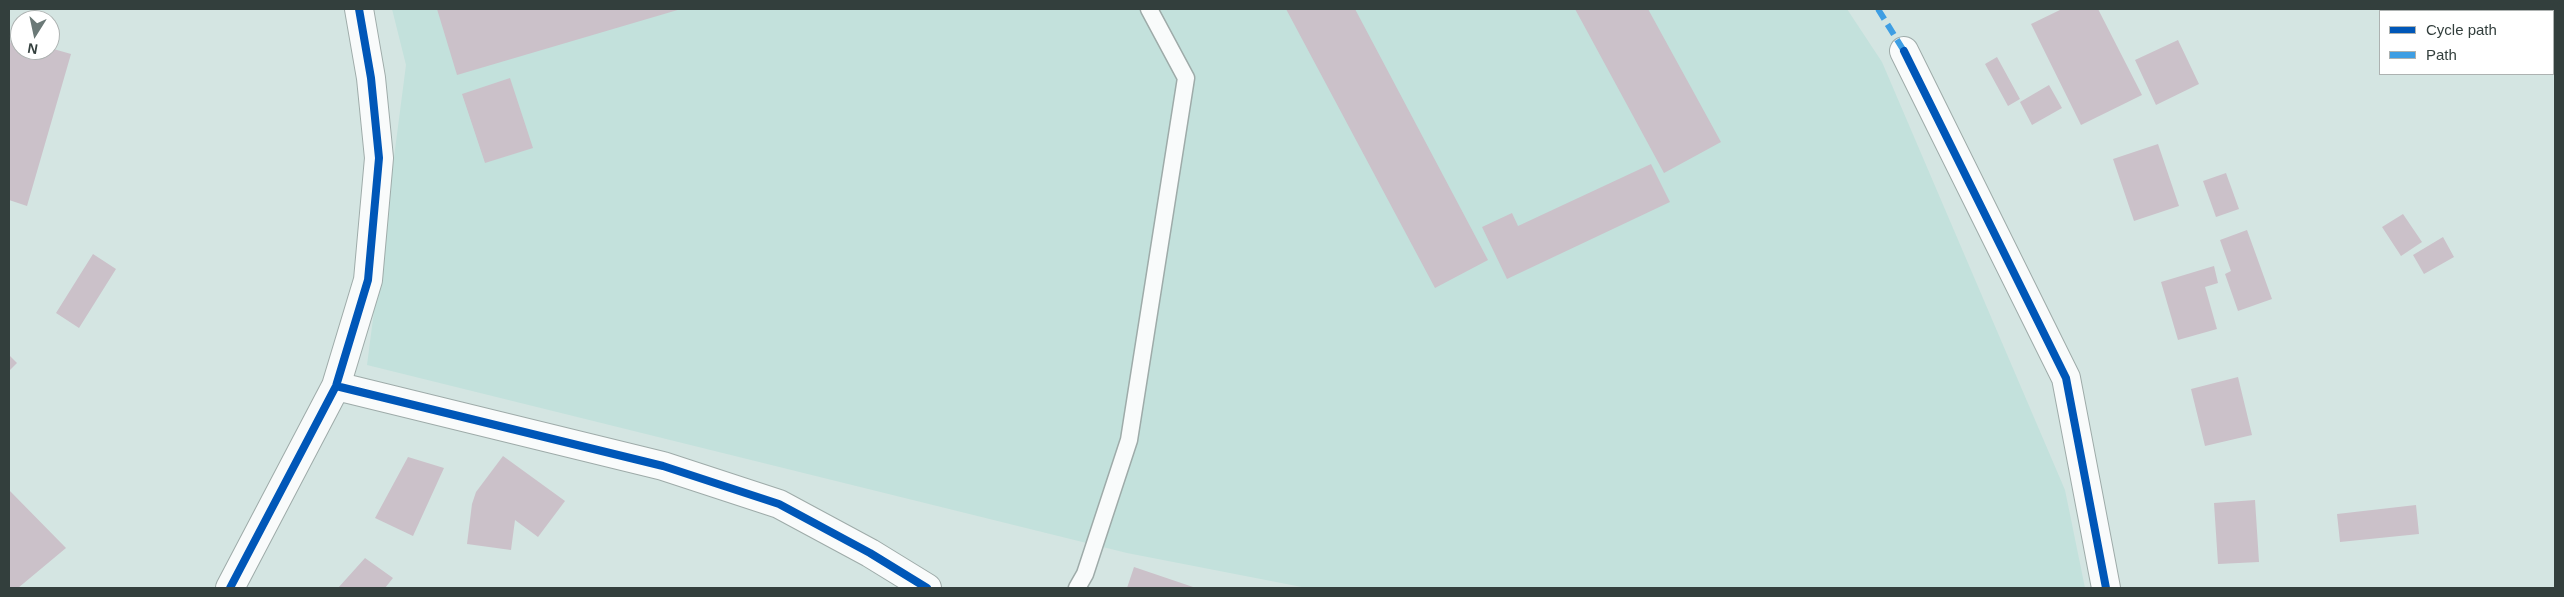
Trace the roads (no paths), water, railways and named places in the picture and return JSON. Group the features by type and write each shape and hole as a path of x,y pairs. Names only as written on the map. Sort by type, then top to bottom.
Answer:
{"street":[{"path":"230,588 336,386 368,280 379,158 371,78 359,9"},
{"path":"1904,51 2066,378 2106,588"},
{"path":"336,386 663,466 779,504 870,553 928,588"}],"lane":[{"path":"1077,588 1084,574 1129,440 1186,78 1149,9"}]}
